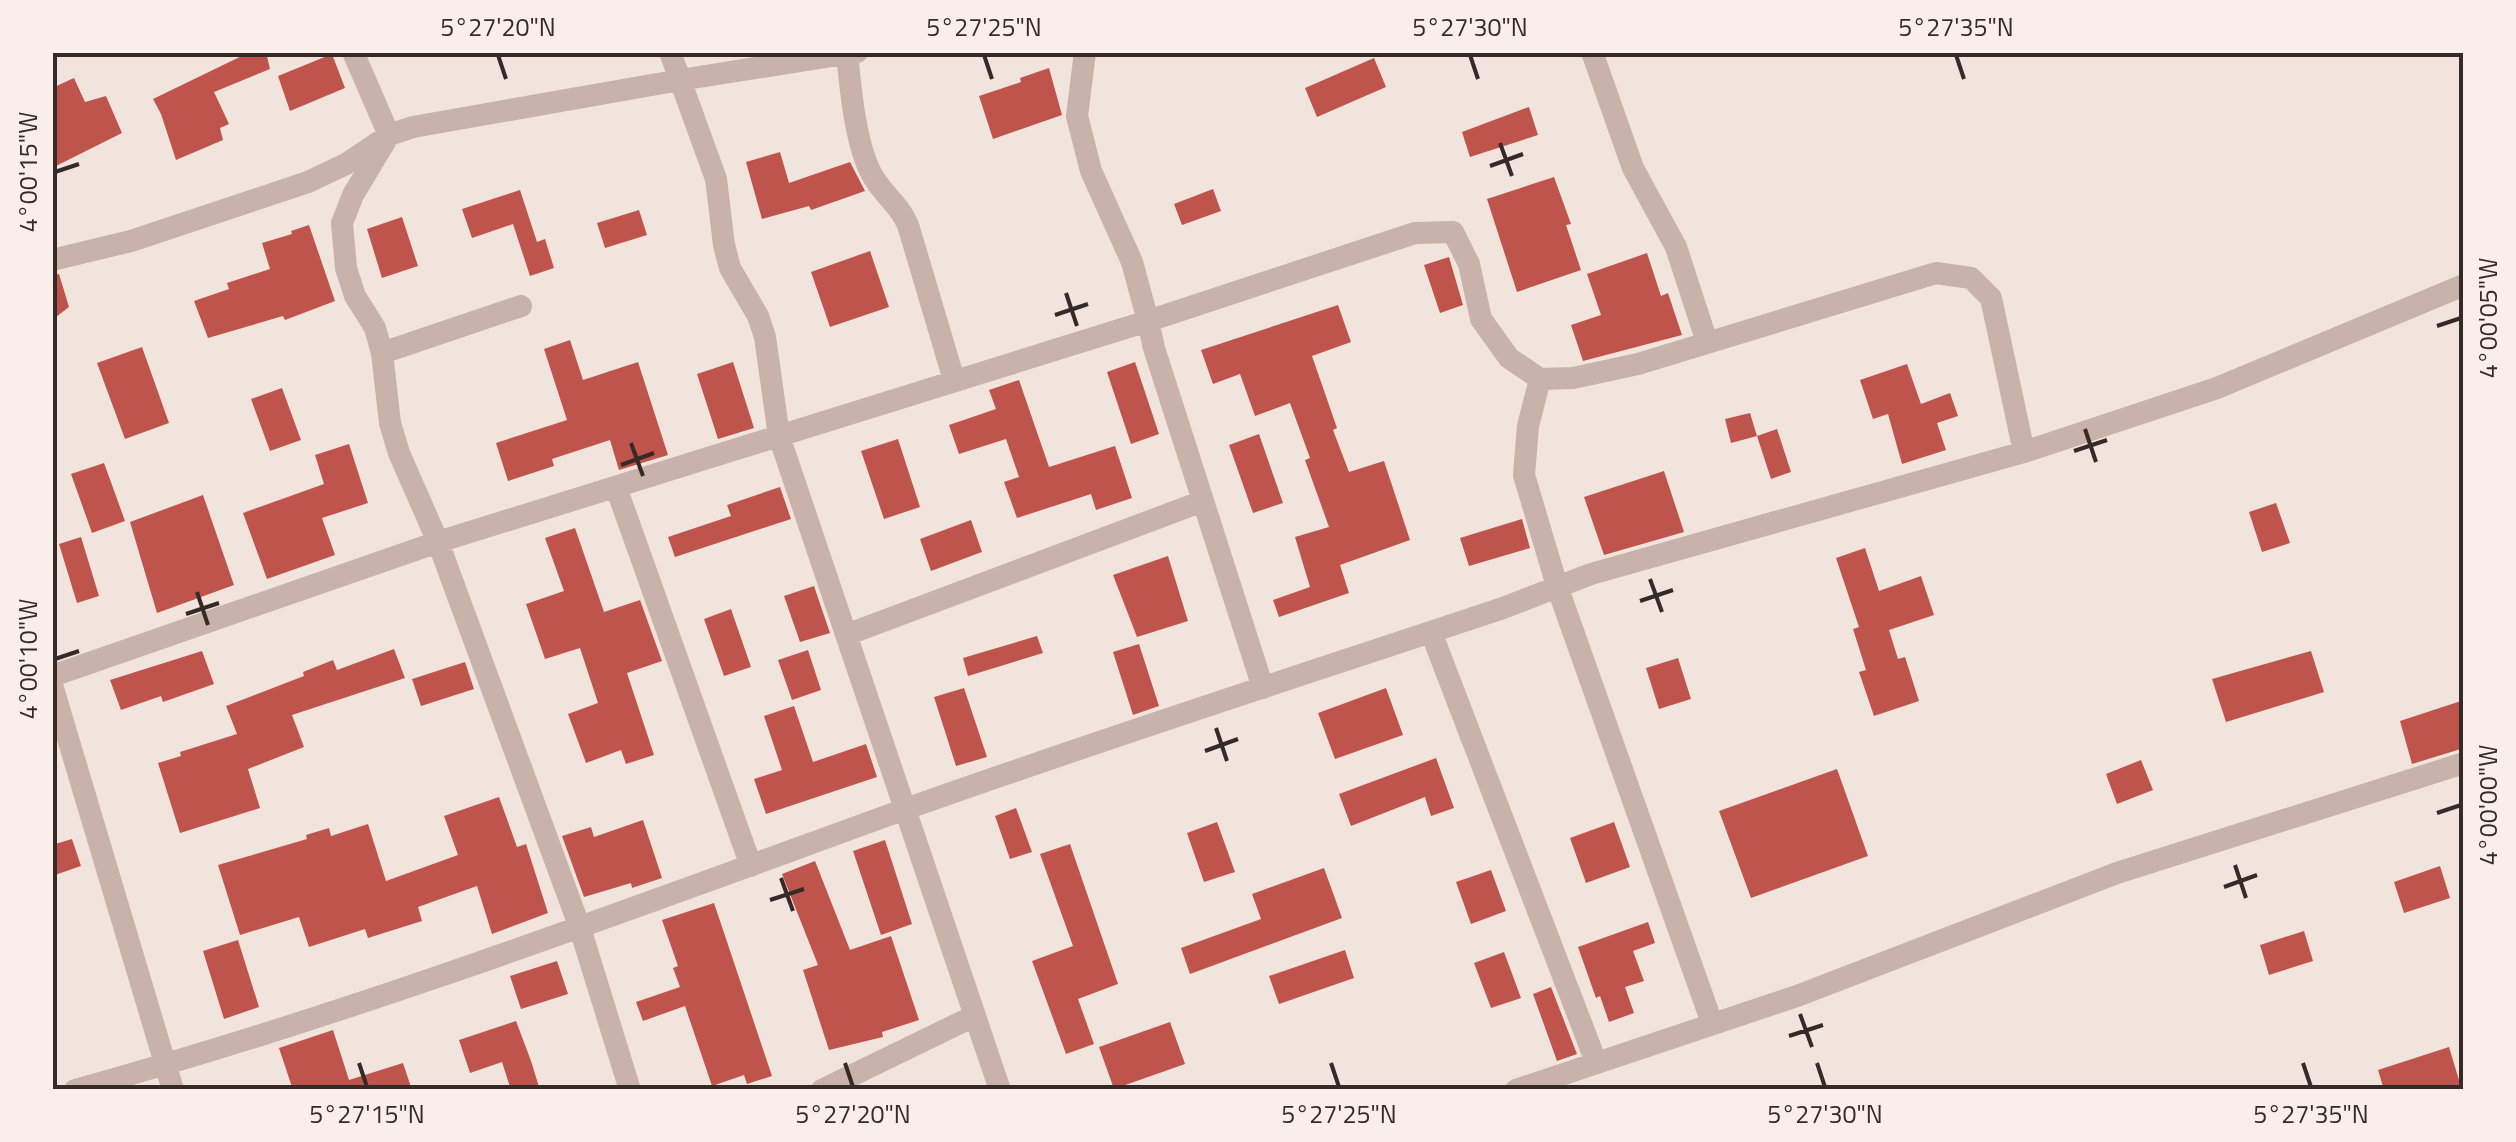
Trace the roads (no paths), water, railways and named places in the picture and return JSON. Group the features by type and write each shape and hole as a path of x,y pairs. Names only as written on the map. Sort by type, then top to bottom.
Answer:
{"street":[{"path":"353,52 390,135"},
{"path":"670,52 716,178 730,268 758,316 765,337 780,436 1000,1090"},
{"path":"1086,52 1077,116 1091,171 1132,262 1263,688"},
{"path":"1592,52 1633,168 1676,247 1707,342"},
{"path":"52,260 131,241 308,182 346,164 390,135 413,127 850,53 862,146 874,180 901,208 908,225 954,380"},
{"path":"390,135 353,195 342,223 346,268 355,296 375,328 382,353 390,423 420,508 438,542 580,928 630,1090"},
{"path":"52,676 438,542 1148,320 1415,232 1453,232 1469,264 1482,320 1509,358 1540,379 1574,378 1638,364 1936,273 1971,278 1991,298 2024,452"},
{"path":"75,1090 165,1065 580,928 904,810 1557,586 2024,452 2217,388 2464,285"},
{"path":"382,353 521,306"},
{"path":"1540,379 1528,426 1524,476 1557,586 1712,1023"},
{"path":"616,486 751,866"},
{"path":"846,635 1203,501"},
{"path":"1431,632 1596,1062"},
{"path":"52,685 173,1090"},
{"path":"1516,1090 1797,996 2118,872 2464,763"},
{"path":"822,1090 974,1016"}]}
